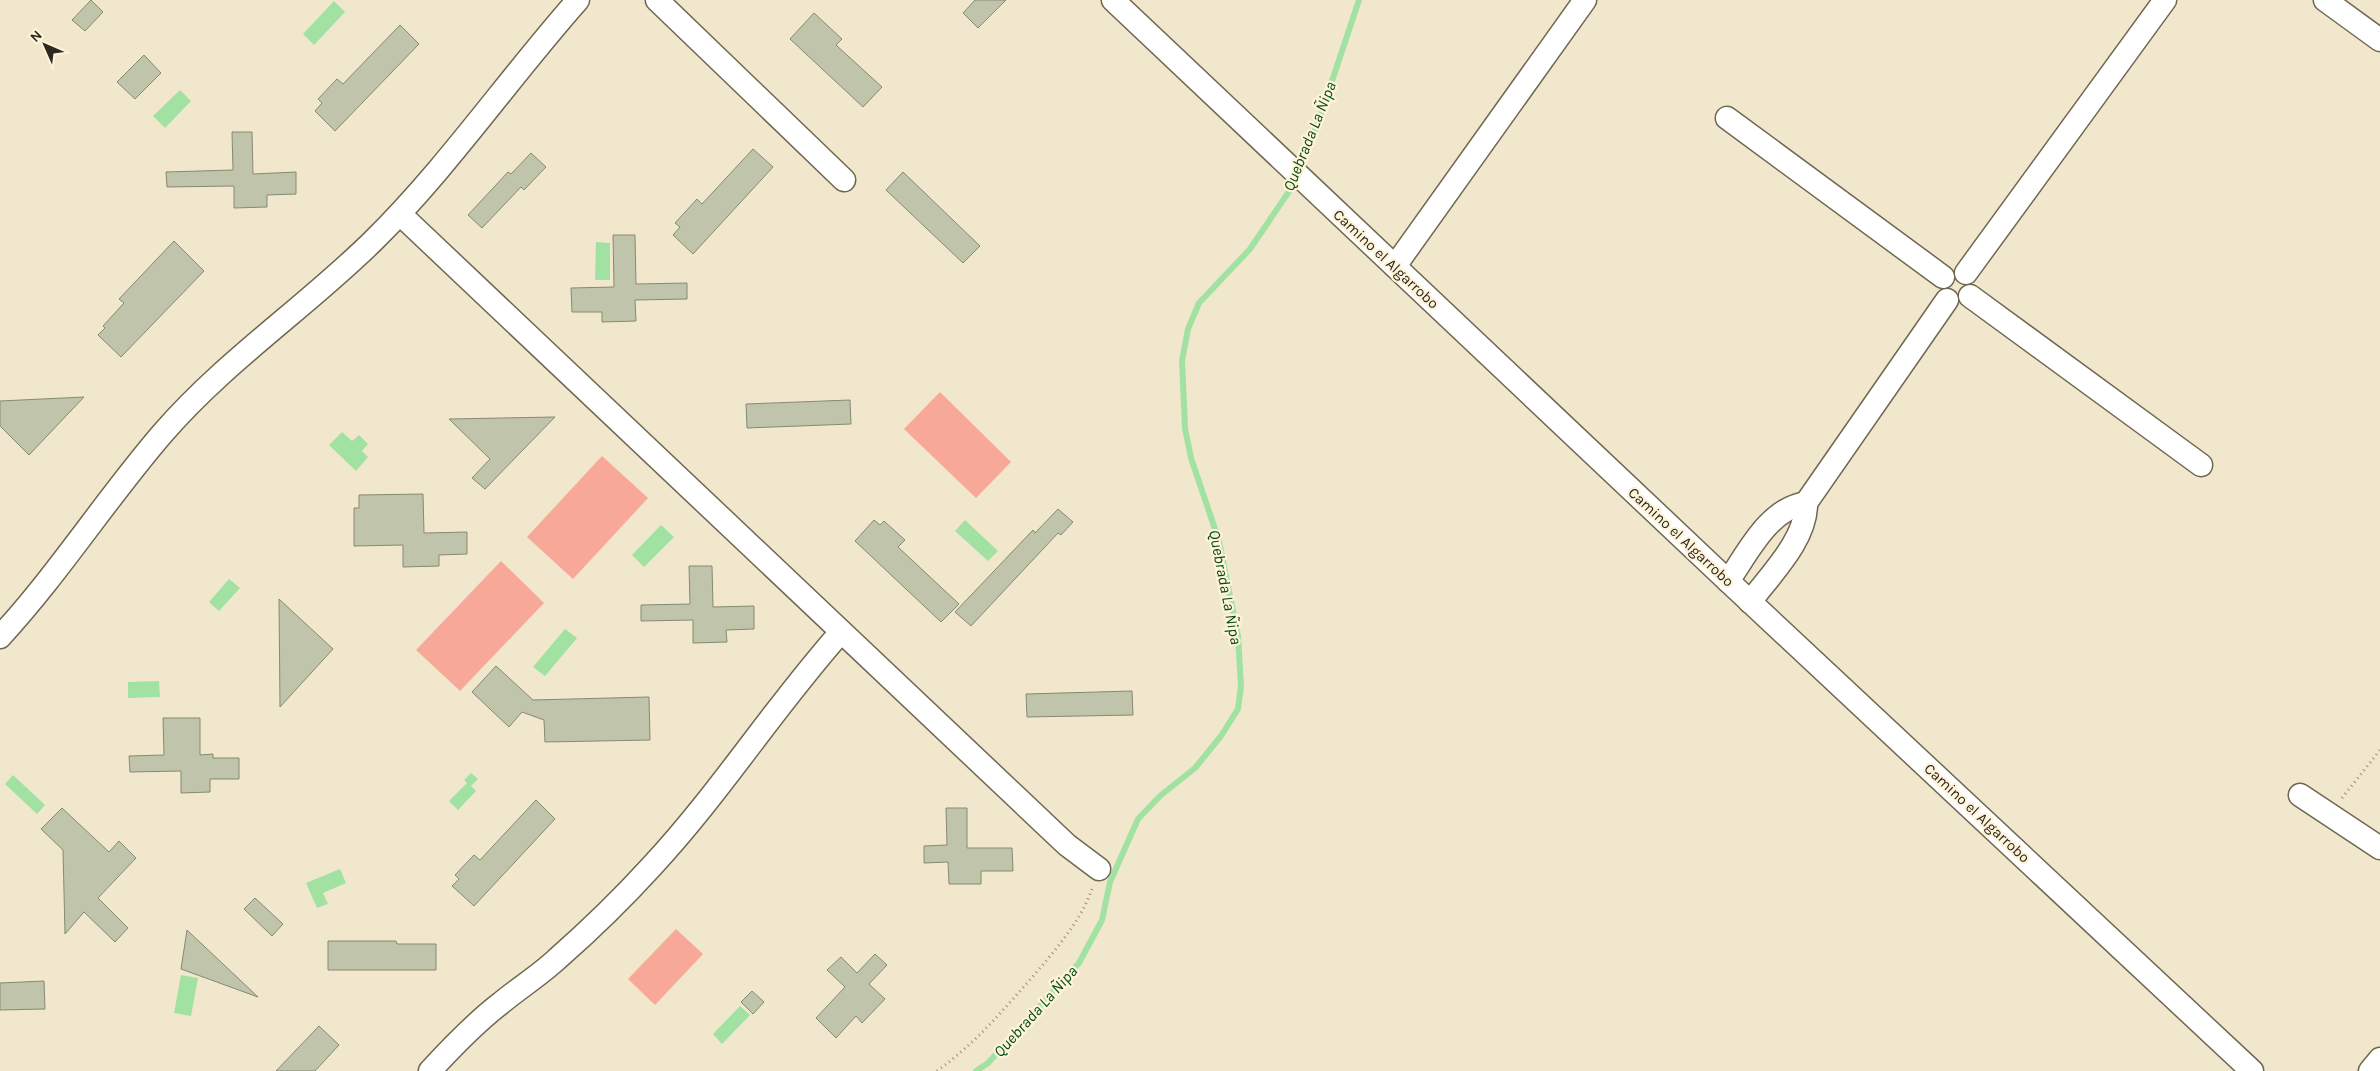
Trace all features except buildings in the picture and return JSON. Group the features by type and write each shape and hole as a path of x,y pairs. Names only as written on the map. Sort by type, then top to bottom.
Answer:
{"street":[{"path":"0,637 61,564 163,433 240,356 333,280 400,214 578,0"},
{"path":"657,0 844,180"},
{"name":"Camino el Algarrobo","path":"1112,0 1728,581 2229,1061 2252,1071"},
{"path":"1394,266 1585,0"},
{"path":"1966,273 2165,0"},
{"path":"2325,0 2380,40"},
{"path":"1727,118 1944,277"},
{"path":"400,214 1067,845 1099,869"},
{"path":"1957,270 1966,273 1972,281 1970,296 1957,302 1947,300 1941,291 1944,277 1957,270"},
{"path":"1970,296 2200,466"},
{"path":"1750,602 1797,539 1805,521 1806,503 1947,300"},
{"path":"1728,581 1775,517 1788,507 1806,503"},
{"path":"430,1071 499,1004 556,960 652,866 696,816 781,704 842,632"},
{"path":"2300,795 2380,848"},
{"path":"2370,1071 2380,1059"}],"path":[{"path":"2330,814 2380,750"},
{"path":"937,1071 983,1032 1055,953 1071,930 1090,896 1099,869"}],"shaded area":[{"path":"334,1 345,12 314,45 303,34"},
{"path":"180,90 191,101 165,128 153,116"},
{"path":"596,242 610,243 610,280 595,280"},
{"path":"940,392 1011,462 976,498 904,429"},
{"path":"342,432 352,441 359,435 368,444 362,451 368,457 356,471 329,445"},
{"path":"602,456 648,498 573,579 527,537"},
{"path":"965,520 998,551 988,561 955,531"},
{"path":"661,525 674,537 644,567 632,555"},
{"path":"501,561 544,603 460,691 416,650"},
{"path":"229,579 240,588 219,611 209,602"},
{"path":"565,629 577,638 545,676 533,667"},
{"path":"159,681 160,697 128,698 128,682"},
{"path":"471,773 478,779 471,786 476,791 458,810 449,801 467,783 464,780"},
{"path":"13,775 45,805 37,814 5,784"},
{"path":"340,869 346,883 323,893 328,904 317,908 306,883"},
{"path":"676,929 703,954 655,1005 628,979"},
{"path":"181,975 198,978 191,1016 174,1013"},
{"path":"740,1006 750,1015 722,1044 713,1034"}],"waterway":[{"name":"Quebrada La Ñipa","path":"1299,168 1318,123 1359,0"},
{"name":"Quebrada La Ñipa","path":"976,1071 988,1063 1079,963 1102,920 1110,882 1138,819 1160,796 1195,768 1221,736 1238,709 1241,686 1238,636 1219,541 1191,458 1185,428 1182,361 1188,329 1199,303 1250,249 1290,190 1295,178"}]}
